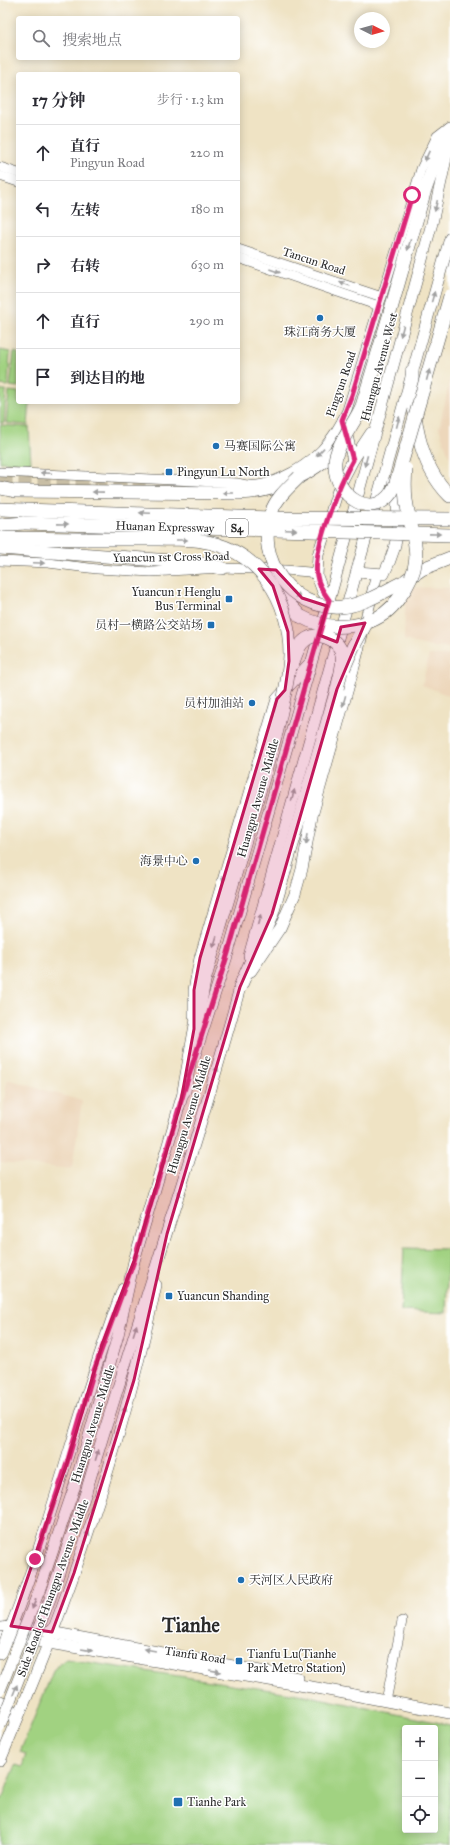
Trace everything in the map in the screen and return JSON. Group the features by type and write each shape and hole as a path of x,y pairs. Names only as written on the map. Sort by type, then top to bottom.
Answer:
{"highway":[{"path":"0,488 15,490 239,493 269,489 314,470 338,448 357,418 362,406 424,193 438,154 450,129"},
{"path":"338,448 336,467 338,480 343,490 350,498 359,503 369,504 380,502 388,498 395,486 414,426 450,296"},
{"path":"412,371 416,422 426,461 438,483 450,496"},
{"path":"0,538 194,540 218,544 249,560 296,613 311,622 324,626 347,626 368,622 381,615 398,600 409,583 416,558 416,545 405,490 406,468 414,426"},
{"path":"298,477 274,505 268,522 267,549 272,564 289,588 302,598 324,606 342,607 368,600 403,582 422,569 450,558"},
{"name":"Huanan Expressway","path":"0,509 271,518 450,519"},
{"name":"Huanan Expressway","path":"0,524 24,523 450,535"},
{"path":"0,548 196,563 222,568"},
{"path":"240,987 272,914 299,825 337,689 352,647 363,627 376,610 403,582"},
{"path":"273,586 284,616 290,648 288,674 277,730"},
{"path":"184,1091 194,1029 208,966 277,730 292,665 299,647 305,640 314,636 323,636 332,639 338,646 342,659 337,689"}],"main road":[{"name":"Huangpu Avenue West","path":"329,600 432,223 450,140"},
{"path":"380,574 357,572 450,238"},
{"path":"342,420 353,460"},
{"path":"329,600 323,592 317,576 318,555 339,487 353,460 376,424"},
{"path":"240,987 286,919 302,869 312,816 380,574 394,549 399,523 398,510 388,459"},
{"name":"Huangpu Avenue Middle","path":"0,1726 50,1599 86,1492 135,1329 167,1234 240,987 357,572"},
{"name":"Huangpu Avenue Middle","path":"0,1690 39,1591 74,1488 118,1335 134,1261 184,1091 228,953 329,600"},
{"path":"194,1029 194,990 198,964 277,699 311,662"},
{"name":"Side Road of Huangpu Avenue Middle","path":"0,1761 48,1643 94,1515 138,1364 167,1234"},
{"path":"0,1654 5,1631 35,1559 67,1463 96,1364 134,1261"},
{"path":"35,1559 38,1573 41,1578 47,1582 60,1584 74,1573"},
{"name":"Tianfu Road","path":"5,1631 52,1632 387,1698 450,1713"},
{"name":"Tianfu Road","path":"5,1631 48,1643 387,1698 450,1706"},
{"path":"0,1701 7,1704 12,1709 15,1724"}],"street":[{"name":"Pingyun Road","path":"0,472 238,483 252,487 269,483 297,470 314,459 330,440 342,420 381,301 421,169 437,136 450,126"},
{"path":"0,167 16,172"},
{"path":"0,176 16,181"},
{"name":"Tancun Road","path":"240,250 381,301"},
{"name":"Tancun Road","path":"240,259 381,301"},
{"name":"Yuancun 1st Cross Road","path":"0,561 48,563 97,569 151,572 222,568 300,571 317,576"},
{"path":"387,1698 402,1621"}],"highlighted area":[{"path":"259,569 276,570 302,598 327,606 319,635 337,642 341,627 365,623 337,689 272,914 240,987 167,1234 134,1380 74,1573 52,1632 11,1626 67,1463 102,1345 134,1261 180,1106 194,1029 194,990 200,958 277,699 285,690 289,661 288,632 273,586"}],"shaded area":[{"path":"450,379 450,459 439,428"},
{"path":"406,587 450,588 450,648 435,648 404,640"},
{"path":"429,655 450,655 450,696 422,685"},
{"path":"7,1079 82,1101 72,1169 0,1162 0,1137"}],"green space":[{"path":"0,350 10,352 8,386 0,385"},
{"path":"14,352 16,352 16,387 10,386"},
{"path":"0,390 6,390 4,423 0,423"},
{"path":"9,391 16,392 16,404 30,404 28,425 6,423"},
{"path":"0,425 29,427 31,463 0,462"},
{"path":"404,1248 448,1249 446,1313 401,1311"},
{"name":"Tianhe Park","path":"66,1659 304,1695 450,1725 450,1845 0,1845 0,1803 16,1765 22,1767 26,1754 20,1752 54,1669"}],"tunnel":[{"path":"0,484 10,481 120,483 149,482"}],"place":[{"name":"珠江商务大厦","path":"320,318"},
{"name":"马赛国际公寓","path":"216,446"},
{"name":"Pingyun Lu North","path":"169,472"},
{"name":"Yuancun 1 Henglu Bus Terminal","path":"229,599"},
{"name":"员村一横路公交站场","path":"211,625"},
{"name":"员村加油站","path":"252,703"},
{"name":"海景中心","path":"196,861"},
{"name":"Yuancun Shanding","path":"169,1296"},
{"name":"天河区人民政府","path":"241,1580"},
{"name":"Tianfu Lu(Tianhe Park Metro Station)","path":"239,1661"},
{"name":"Tianhe Park","path":"178,1802"}],"district":[{"name":"Tianhe","path":"191,1625"}],"route":[{"path":"35,1559 67,1463 94,1370 134,1261 184,1091 228,953 329,600 323,592 317,576 316,565 332,506 339,487 353,460 342,420 352,395 412,195"}]}
